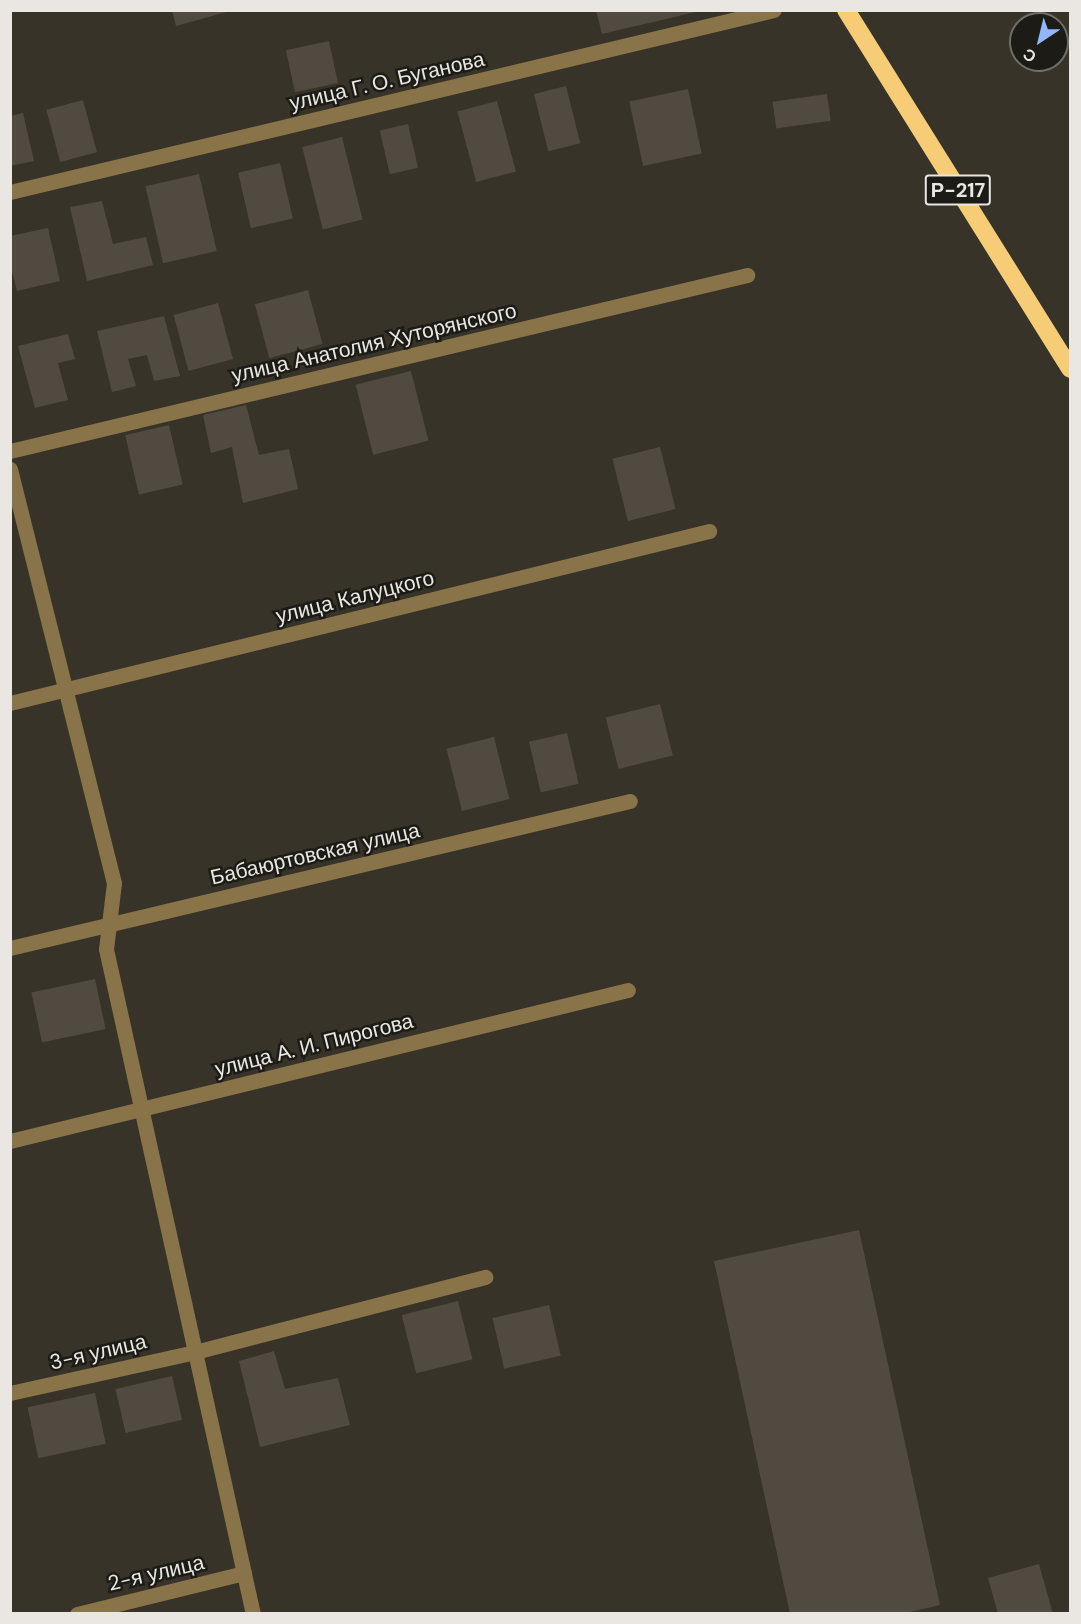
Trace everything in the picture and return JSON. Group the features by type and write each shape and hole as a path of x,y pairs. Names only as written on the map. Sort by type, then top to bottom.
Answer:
{"highway":[{"name":"Р-217","path":"846,10 1071,369"}],"street":[{"name":"улица Г. О. Буганова","path":"10,192 774,10"},
{"name":"улица Анатолия Хуторянского","path":"10,451 747,275"},
{"path":"10,470 114,883 106,948 253,1614"},
{"name":"улица Калуцкого","path":"10,703 709,531"},
{"name":"Бабаюртовская улица","path":"10,948 630,801"},
{"name":"улица А. И. Пирогова","path":"10,1141 628,990"},
{"name":"3-я улица","path":"10,1393 195,1352 484,1277"},
{"name":"2-я улица","path":"77,1614 244,1573"}],"building":[{"path":"172,10 230,10 230,11 176,26"},
{"path":"596,10 700,10 700,11 602,34"},
{"path":"329,41 338,83 295,92 286,50"},
{"path":"566,86 580,143 548,151 534,94"},
{"path":"688,89 702,154 643,166 629,101"},
{"path":"827,94 831,121 776,128 773,102"},
{"path":"83,100 97,152 60,162 46,110"},
{"path":"497,101 516,172 476,182 457,112"},
{"path":"23,113 34,161 10,166 10,116"},
{"path":"408,124 418,168 390,174 380,131"},
{"path":"342,137 363,219 323,229 302,147"},
{"path":"280,163 293,219 251,228 238,173"},
{"path":"199,174 217,251 163,263 145,186"},
{"path":"102,201 113,244 146,237 153,265 87,281 70,207"},
{"path":"48,228 60,281 17,291 10,264 10,236"},
{"path":"308,290 322,344 269,358 255,304"},
{"path":"218,303 233,359 189,371 174,315"},
{"path":"164,316 180,376 154,381 147,355 128,359 136,386 112,392 97,331"},
{"path":"68,334 75,359 58,363 68,400 35,408 18,346"},
{"path":"411,371 428,441 373,455 356,385"},
{"path":"246,405 259,455 289,449 298,489 243,503 232,447 211,453 203,415"},
{"path":"169,425 183,484 139,495 125,435"},
{"path":"660,447 675,509 628,521 612,459"},
{"path":"660,704 673,755 618,769 606,718"},
{"path":"567,733 579,784 541,792 529,742"},
{"path":"494,737 509,799 462,811 446,749"},
{"path":"95,979 106,1029 42,1042 31,993"},
{"path":"859,1230 940,1605 902,1614 790,1614 714,1261"},
{"path":"458,1301 473,1359 416,1373 402,1315"},
{"path":"549,1305 561,1356 504,1369 492,1318"},
{"path":"274,1351 285,1389 338,1378 350,1425 260,1447 239,1361"},
{"path":"172,1376 182,1420 126,1433 115,1389"},
{"path":"95,1393 106,1444 38,1458 28,1407"},
{"path":"1039,1564 1053,1614 998,1614 988,1578"}]}
